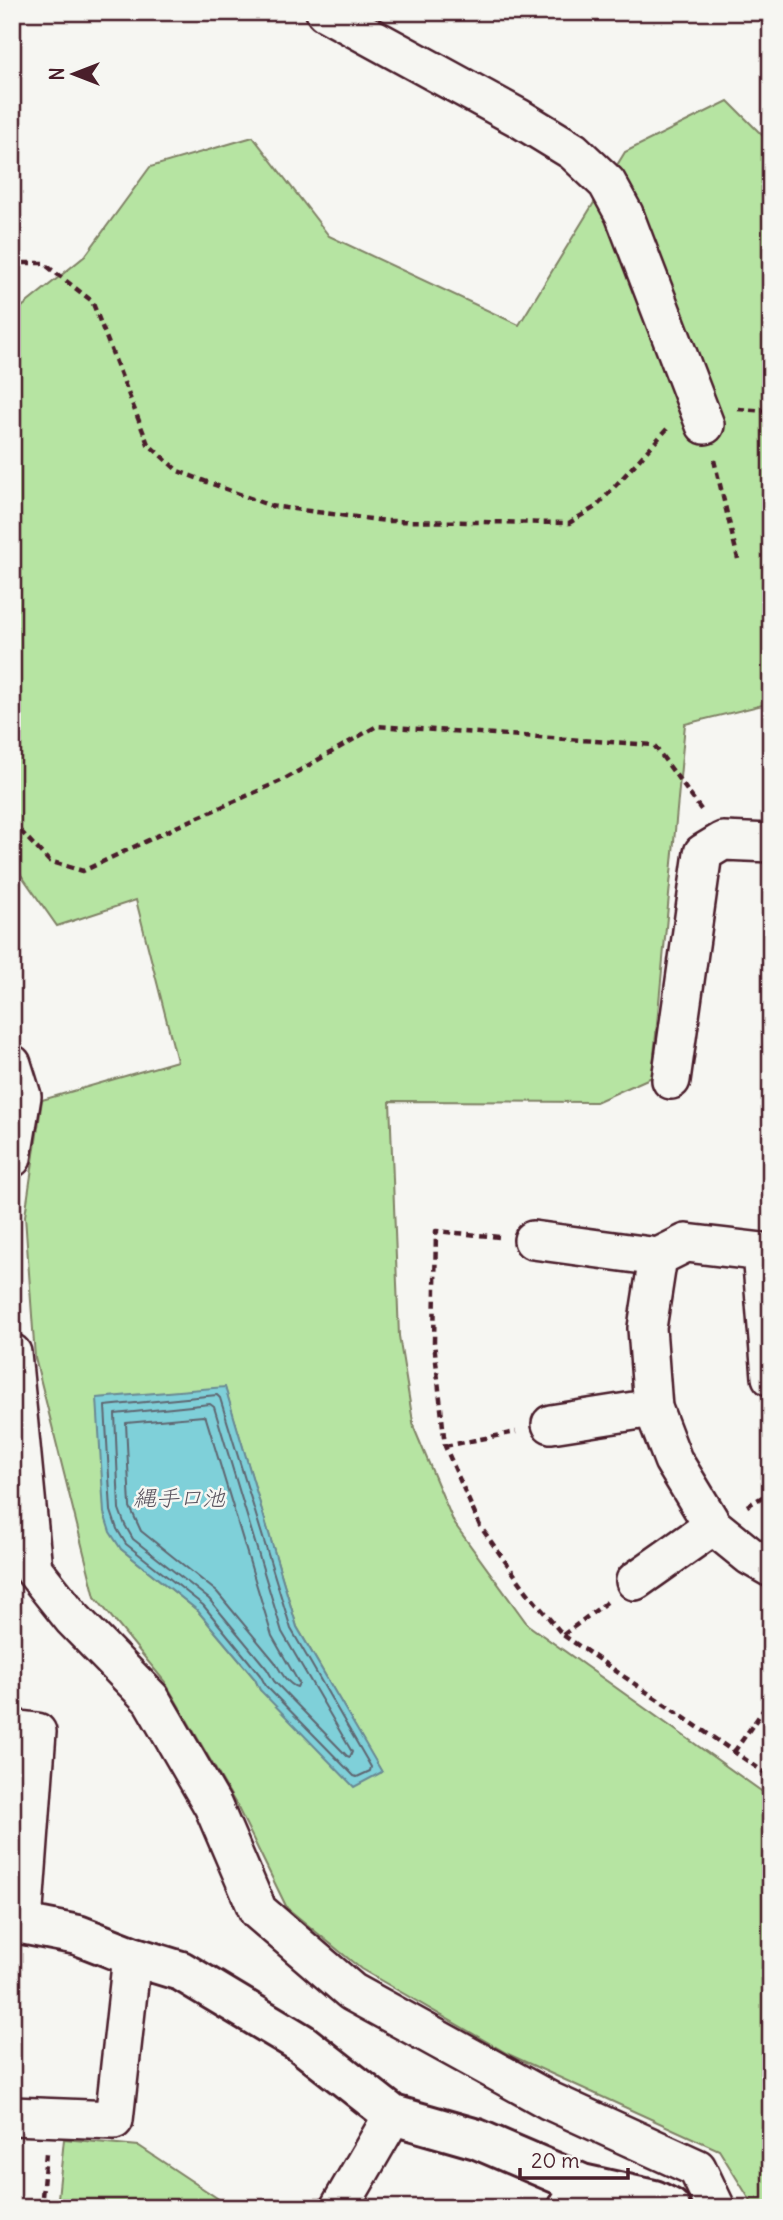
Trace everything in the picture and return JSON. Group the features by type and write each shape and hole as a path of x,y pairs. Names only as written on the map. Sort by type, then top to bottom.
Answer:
{"street":[{"path":"326,12 519,118 573,151 607,183 624,214 700,411"},
{"path":"671,1080 703,853 723,841 771,843"},
{"path":"12,1064 22,1096 12,1158"},
{"path":"533,1240 658,1257 685,1243 766,1252 771,1377"},
{"path":"658,1257 647,1328 653,1408 673,1460 713,1525 750,1556 771,1568"},
{"path":"12,1353 33,1569 72,1618 151,1699 213,1806 258,1911 352,1992 550,2101 697,2168 716,2208"},
{"path":"551,1424 653,1408"},
{"path":"635,1581 713,1525"},
{"path":"12,1730 37,1732 18,1922 78,1935 132,1956 181,1970 301,2043 393,2115 477,2139 575,2196 654,2200 670,2208"},
{"path":"12,2116 114,2120 132,1956"},
{"path":"339,2208 393,2115"}],"path":[{"path":"12,263 43,263 92,301 148,444 177,471 271,506 386,521 569,523 597,506 700,411 738,559"},
{"path":"12,822 49,861 83,871 283,780 377,726 654,745 723,841"},
{"path":"533,1240 436,1231 434,1342 445,1446 480,1525 527,1592 563,1635 771,1777"},
{"path":"445,1446 551,1424"},
{"path":"563,1635 635,1581"},
{"path":"734,1752 771,1699"},
{"path":"41,2208 48,2119"}],"green space":[{"path":"728,101 771,144 771,703 685,724 652,1077 596,1102 390,1101 399,1336 414,1428 454,1523 528,1625 771,1798 771,2208 755,2208 719,2150 508,2054 361,1969 287,1908 237,1806 165,1682 95,1597 35,1358 25,1216 42,1100 177,1061 136,900 57,926 12,862 12,315 85,256 150,167 253,137 329,236 519,325 625,152","holes":["225,1388 297,1627 382,1773 260,1690 255,1679 197,1610 121,1549"]},
{"path":"64,2139 139,2146 232,2208 57,2208"}],"water":[{"name":"縄手口池","path":"225,1387 297,1627 382,1772 354,1787 260,1690 255,1679 197,1610 121,1549 110,1532 104,1513 97,1398"}]}
